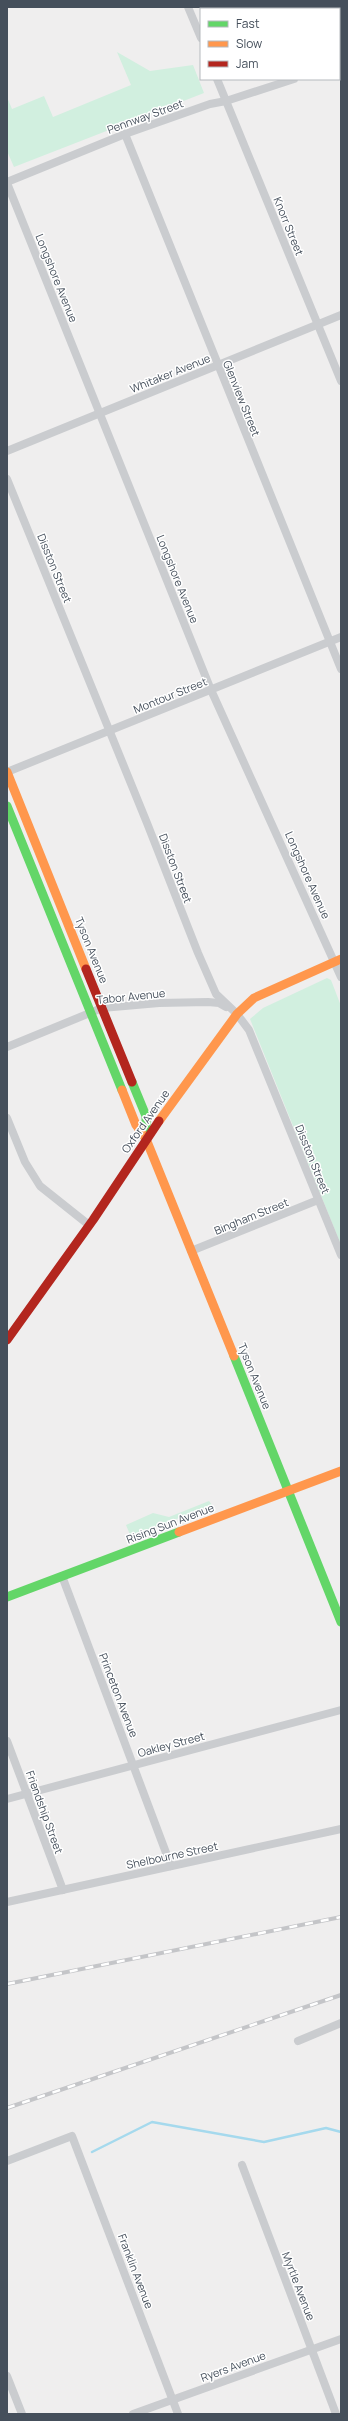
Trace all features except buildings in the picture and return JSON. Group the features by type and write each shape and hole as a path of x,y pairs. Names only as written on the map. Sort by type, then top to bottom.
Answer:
{"street":[{"path":"188,7 200,36"},
{"name":"Knorr Street","path":"217,80 341,381"},
{"name":"Pennway Street","path":"7,183 126,134 210,104 226,101 291,80"},
{"name":"Glenview Street","path":"126,134 217,366 341,669"},
{"name":"Longshore Avenue","path":"7,183 211,690 338,960 341,977"},
{"name":"Whitaker Avenue","path":"7,451 341,315"},
{"name":"Disston Street","path":"7,479 198,954 216,994 237,1014 249,1030 341,1255"},
{"name":"Montour Street","path":"7,772 341,637"},
{"name":"Tyson Avenue","path":"7,772 146,1116 146,1139"},
{"name":"Tyson Avenue","path":"7,806 136,1125 146,1139 341,1622"},
{"path":"42,895 54,890"},
{"name":"Oxford Avenue","path":"7,1340 90,1224 146,1139 237,1014 254,998 338,960"},
{"name":"Tabor Avenue","path":"7,1047 102,1008 159,1003 208,1002 219,1003 237,1014"},
{"path":"7,1118 25,1162 40,1186 90,1224"},
{"name":"Bingham Street","path":"191,1251 318,1200"},
{"name":"Rising Sun Avenue","path":"7,1597 341,1471"},
{"name":"Princeton Avenue","path":"62,1576 171,1866"},
{"name":"Oakley Street","path":"7,1798 134,1766 341,1710"},
{"name":"Friendship Street","path":"7,1741 63,1890"},
{"name":"Shelbourne Street","path":"7,1902 341,1829"},
{"path":"298,2041 341,2023"},
{"name":"Franklin Avenue","path":"7,2161 72,2136 178,2414"},
{"name":"Myrtle Avenue","path":"242,2165 336,2414"},
{"name":"Ryers Avenue","path":"133,2414 341,2339"},
{"path":"7,2376 22,2414"}],"green space":[{"path":"117,52 150,71 193,65 204,93 14,167 7,151 7,97 12,109 44,96 53,117 131,85"},
{"path":"327,978 331,980 341,1006 341,1245 250,1019 263,1008"},
{"path":"209,1501 212,1505 131,1537 126,1525 153,1513 169,1517"}],"waterway":[{"path":"92,2152 152,2122 264,2142 326,2128 341,2132"}],"railway":[{"path":"7,1984 341,1917"},
{"path":"7,2108 341,1995"}],"traffic: fast":[{"path":"7,806 122,1090"},
{"path":"132,1082 146,1116 146,1139"},
{"path":"234,1356 341,1622"},
{"path":"7,1597 179,1532"}],"traffic: slow":[{"path":"7,772 86,969"},
{"path":"159,1121 237,1014 254,998 341,959"},
{"path":"122,1090 136,1125 146,1139 234,1356"},
{"path":"179,1532 341,1471"}],"traffic: jam":[{"path":"86,969 132,1082"},
{"path":"7,1340 93,1220 159,1121"}]}
